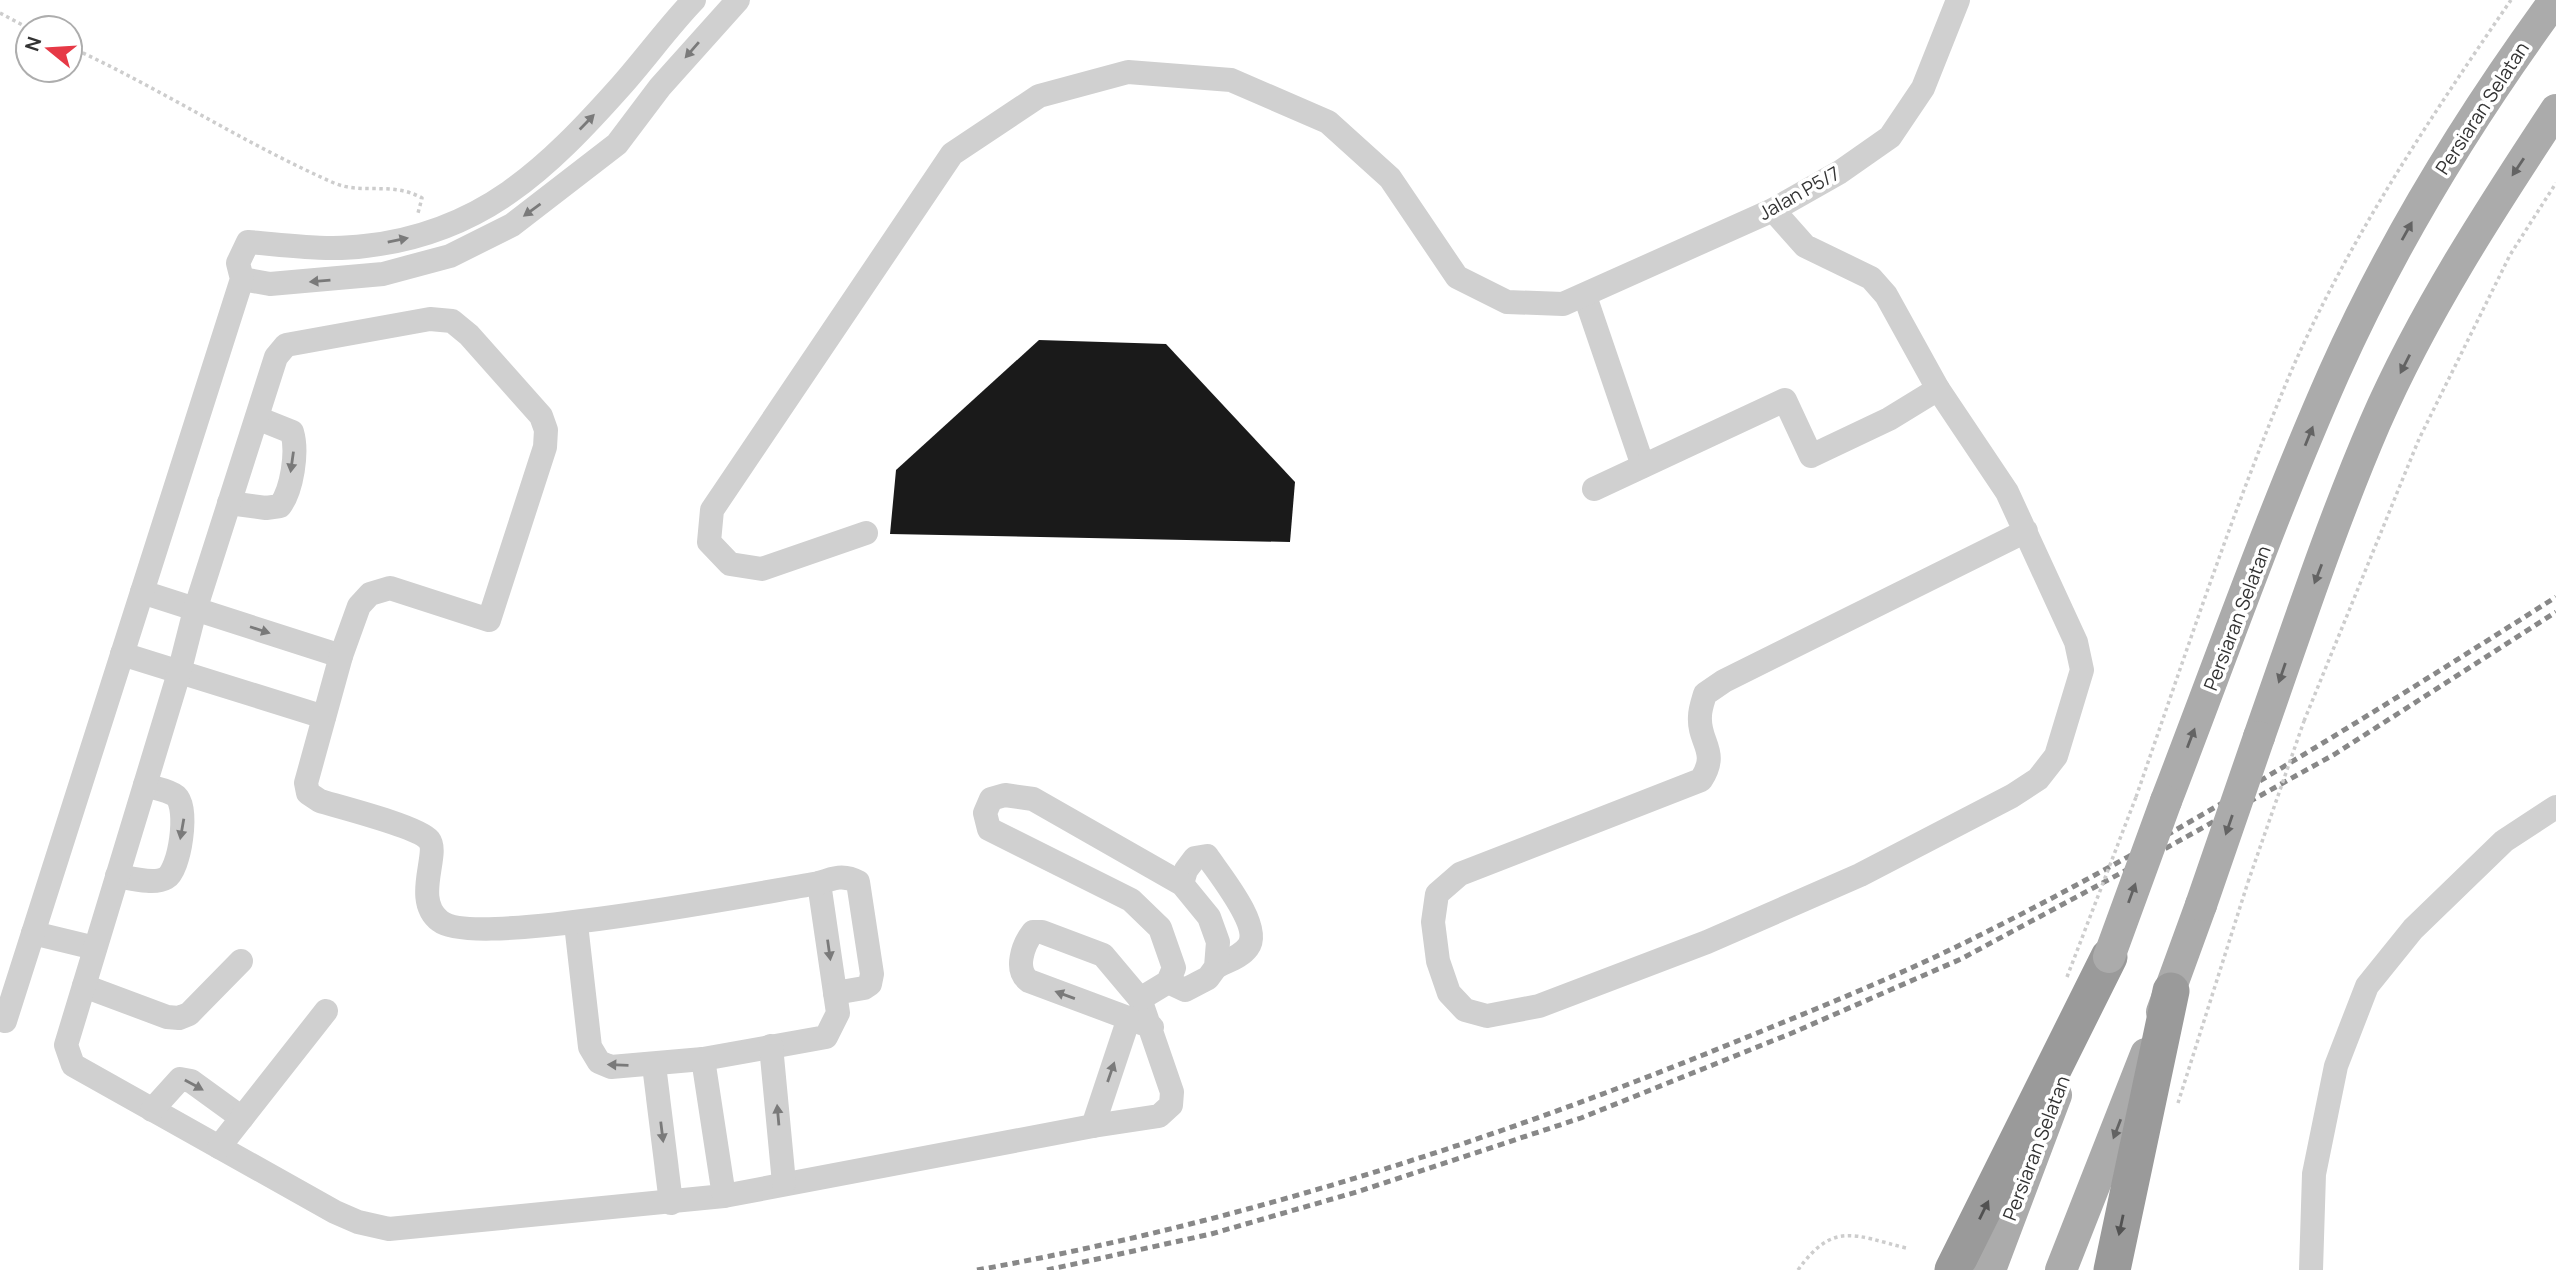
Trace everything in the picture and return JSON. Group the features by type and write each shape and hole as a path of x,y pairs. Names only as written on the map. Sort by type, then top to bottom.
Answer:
{"highway":[{"path":"1953,1270 2109,957"},
{"path":"2112,1270 2171,991"}],"main road":[{"name":"Persiaran Selatan","path":"1990,1270 2109,957 2151,799 2335,372 2387,267 2449,156 2515,55 2555,0"},
{"path":"2061,1270 2171,991 2259,737 2376,422 2444,290 2500,194 2556,110"}],"street":[{"path":"5,1021 242,279 238,263 248,242 328,248 365,247 443,228 504,199 552,159 622,85 694,0"},
{"path":"242,279 270,284 383,275 450,256 512,225 573,181 617,144 660,87 737,0"},
{"name":"Jalan P5/7","path":"1574,300 1773,210 1840,172 1890,137 1923,88 1958,0"},
{"path":"866,533 762,569 730,564 709,542 712,510 952,154 1039,96 1128,72 1231,80 1328,122 1391,178 1457,277 1507,302 1574,300 1643,466"},
{"path":"1773,210 1805,246 1871,278 1886,295 1938,389 2007,492 2026,531 2076,642 2082,670 2056,756 2038,779 2012,796 1860,875 1707,942 1539,1006 1487,1016 1465,1010 1449,993 1438,961 1433,922 1437,894 1460,874 1701,780 1709,767 1709,750 1699,718 1705,694 1724,681 2026,531"},
{"path":"835,993 870,984 872,974 858,882 842,876 819,883 576,924 458,929 440,921 430,909 426,880 432,845 429,839 414,831 320,801 308,793 306,783 341,656 359,606 370,593 390,588 489,620 545,447 546,430 541,416 469,335 452,321 430,319 286,345 276,357 229,503 94,948 66,1045 73,1065 335,1212 358,1222 389,1229 724,1196 1093,1126 1159,1116 1171,1105 1172,1092 1140,1015"},
{"path":"1594,489 1785,400 1811,456 1889,419 1938,389"},
{"path":"229,503 266,508 280,506 287,496 295,442 292,432 257,418"},
{"path":"142,592 341,656"},
{"path":"122,654 324,717"},
{"path":"117,876 152,881 166,878 175,868 184,814 182,804 175,795 145,785"},
{"path":"1093,1126 1140,1015 1168,982 1174,968 1160,928 1131,900 989,829 985,813 991,799 1005,795 1033,799 1182,884 1209,917 1218,942 1216,967"},
{"path":"2311,1270 2317,1160 2336,1066 2367,986 2413,929 2504,841 2556,807"},
{"path":"1168,982 1185,989 1208,978 1216,967 1242,953 1250,944 1253,933 1245,912 1207,856 1195,858 1185,870 1182,884"},
{"path":"576,924 590,1047 599,1062 611,1067 703,1059 826,1037 838,1013 819,883"},
{"path":"33,933 94,948"},
{"path":"84,986 167,1017 179,1018 189,1014 242,961"},
{"path":"219,1147 326,1011"},
{"path":"771,1046 784,1183"},
{"path":"703,1059 724,1196"},
{"path":"654,1065 671,1203"},
{"path":"152,1110 180,1079 191,1081 242,1118"}],"path":[{"path":"84,53 134,76 294,166 341,186 406,189 422,198 410,237"},
{"path":"2176,1108 2248,882 2304,721 2419,439 2510,255 2556,183"},
{"path":"2067,977 2151,799"},
{"path":"1798,1270 1826,1239 1851,1234 1906,1248"}],"building":[{"path":"1039,340 1166,344 1295,482 1290,542 890,534 896,470"}],"railway":[{"path":"977,1270 1071,1252 1256,1207 1439,1152 1619,1088 1864,989 2034,908 2186,824 2409,690 2556,597"},
{"path":"1047,1270 1211,1234 1360,1191 1581,1118 1792,1033 1961,959 2134,866 2335,754 2556,612"}]}
